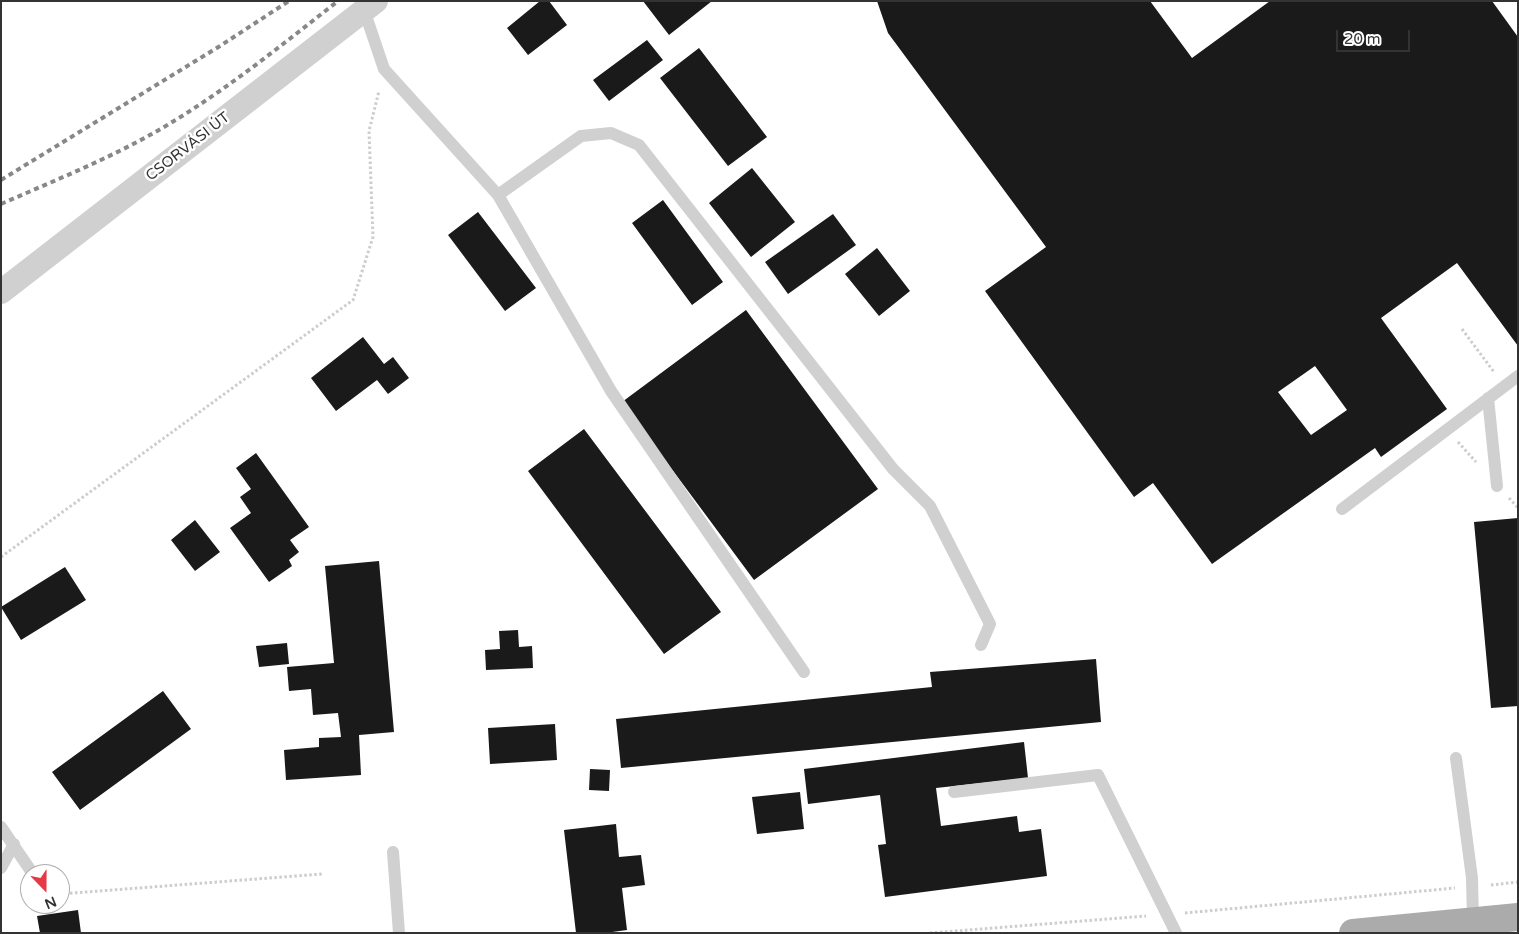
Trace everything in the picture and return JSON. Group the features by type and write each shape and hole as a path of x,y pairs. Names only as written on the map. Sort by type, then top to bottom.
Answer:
{"main road":[{"path":"1353,933 1518,917"}],"street":[{"name":"CSORVÁSI ÚT","path":"1,292 370,6"}],"lane":[{"path":"370,6 384,69 498,195 611,391 804,672"},
{"path":"498,195 581,136 611,133 639,145 894,469 930,506 990,624 981,645"},
{"path":"1342,509 1518,376"},
{"path":"1488,398 1497,486"},
{"path":"1456,758 1473,886 1473,921"},
{"path":"954,792 1098,775 1176,933"},
{"path":"1,827 27,864"},
{"path":"1,868 14,844"},
{"path":"393,852 399,933"}],"path":[{"path":"1,557 353,300 373,237 369,131 384,69"},
{"path":"1462,329 1496,375"},
{"path":"70,893 322,874"},
{"path":"930,933 1167,914 1518,882"}],"building":[{"path":"540,1 549,1 567,25 528,55 507,28"},
{"path":"643,1 712,1 669,35"},
{"path":"877,1 1150,1 1192,58 1270,1 1492,1 1518,37 1518,346 1457,263 1381,318 1447,409 1381,457 1375,448 1212,564 1153,483 1134,497 985,291 1046,247 888,33","holes":["1315,366 1347,410 1311,435 1278,392"]},
{"path":"647,40 663,60 609,101 593,80"},
{"path":"699,48 767,137 728,166 660,78"},
{"path":"752,168 795,222 751,257 709,203"},
{"path":"663,200 723,282 692,305 632,223"},
{"path":"478,212 536,288 505,311 448,235"},
{"path":"833,214 856,245 788,294 765,262"},
{"path":"877,248 910,291 879,316 845,274"},
{"path":"746,310 878,489 754,580 622,402"},
{"path":"363,337 384,364 393,357 409,378 388,394 377,380 336,411 311,378"},
{"path":"584,429 721,612 664,654 528,471"},
{"path":"256,453 309,527 290,540 299,552 289,560 292,566 269,582 230,528 251,513 240,497 251,489 236,468"},
{"path":"1518,518 1518,706 1491,708 1474,522"},
{"path":"195,520 220,552 195,571 171,540"},
{"path":"379,561 394,732 359,735 361,775 286,780 284,750 319,747 319,738 341,737 338,713 313,715 311,689 289,691 287,667 334,663 325,566"},
{"path":"65,567 86,600 21,640 1,607"},
{"path":"518,630 519,647 532,646 533,668 486,670 485,650 500,649 499,631"},
{"path":"287,643 289,664 259,667 256,646"},
{"path":"1096,659 1101,722 621,768 616,719 932,687 930,672"},
{"path":"163,691 191,729 80,810 52,772"},
{"path":"555,724 557,760 490,764 488,728"},
{"path":"1024,742 1028,778 936,788 941,826 1017,816 1019,832 1041,829 1047,876 885,897 878,845 886,844 880,795 808,804 804,769"},
{"path":"590,769 610,770 609,791 589,790"},
{"path":"800,792 804,829 757,834 752,797"},
{"path":"616,824 619,857 641,855 645,885 622,888 627,930 605,933 576,933 564,830"},
{"path":"78,910 81,933 40,933 37,916 70,914 70,911"}],"railway":[{"path":"1,180 220,46 289,1"},
{"path":"1,204 108,157 169,124 234,81 338,1"}]}
